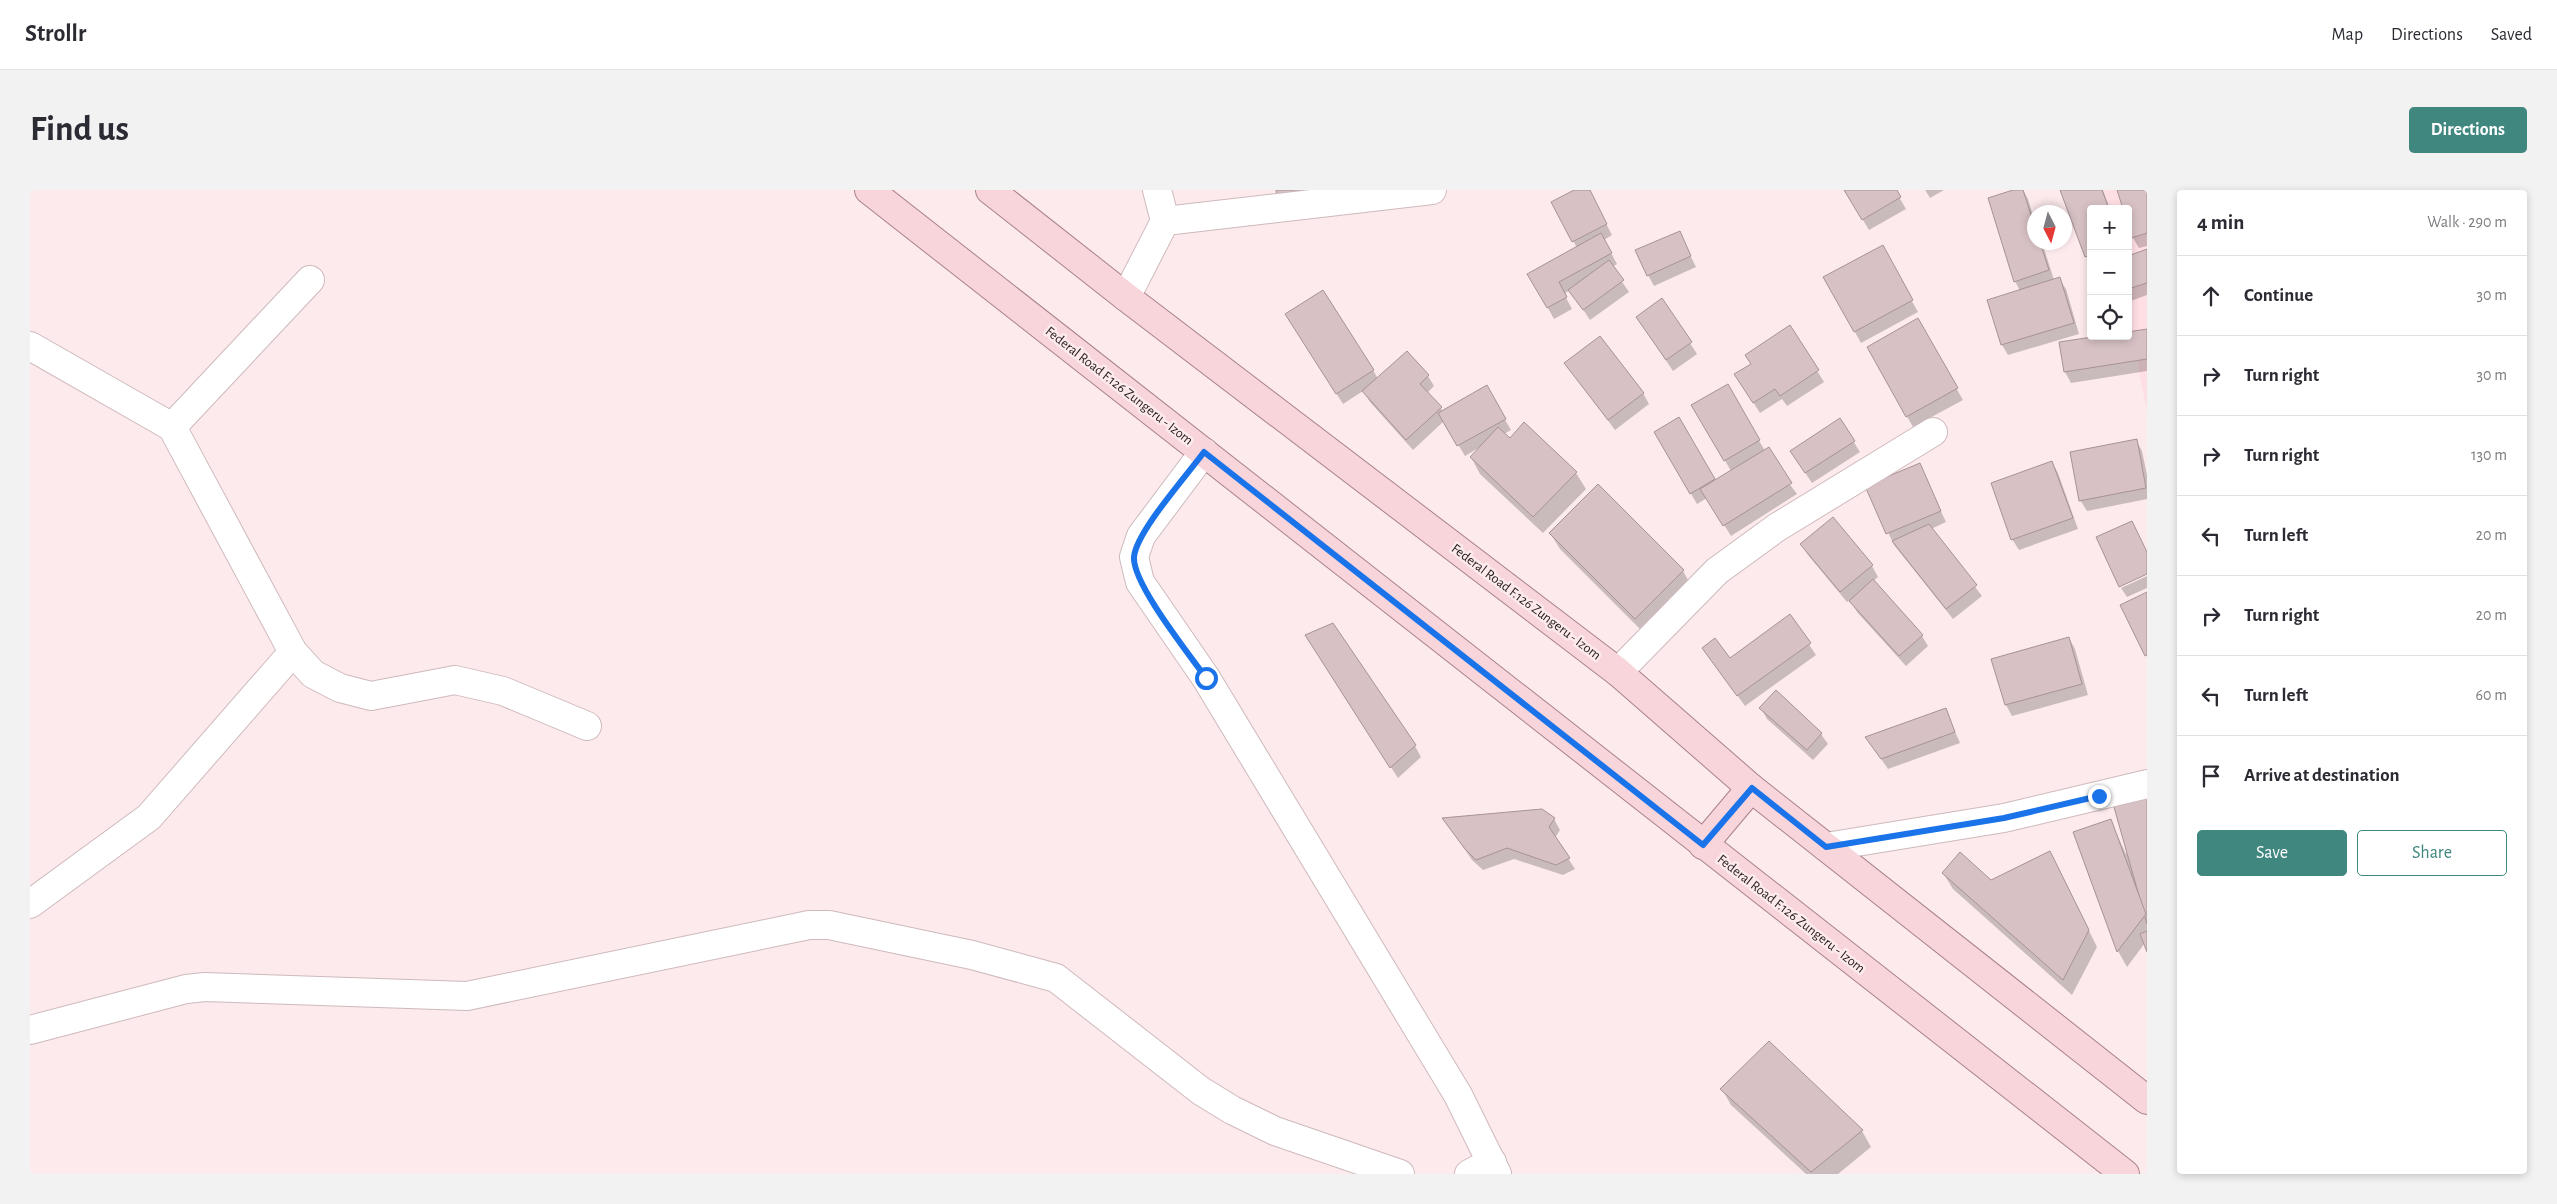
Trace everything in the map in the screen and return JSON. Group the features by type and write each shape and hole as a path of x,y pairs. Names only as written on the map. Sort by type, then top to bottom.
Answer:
{"main road":[{"name":"Federal Road F.126 Zungeru - Izom","path":"869,190 2125,1174"},
{"name":"Federal Road F.126 Zungeru - Izom","path":"990,190 1126,297 1618,672 1752,788 2147,1100"},
{"path":"1703,845 1752,788"}],"street":[{"path":"1126,297 1165,221 1157,190"},
{"path":"1165,221 1432,190"},
{"path":"172,428 310,280"},
{"path":"30,346 172,428 293,652 313,674 340,688 371,696 455,680 503,691 587,726"},
{"path":"1618,672 1717,571 1776,528 1933,432"},
{"path":"1204,452 1141,536 1134,557 1140,582 1206,678 1458,1095 1486,1170"},
{"path":"30,904 148,817 293,652"},
{"path":"1826,847 2004,818 2147,784"},
{"path":"30,1030 186,989 205,987 467,996 809,925 829,925 972,955 1056,978 1201,1091 1232,1110 1275,1131 1400,1174"}],"shaded area":[{"path":"2104,190 2147,190 2147,412 2132,336 2132,205 2106,205"}],"building":[{"path":"1276,190 1309,190 1277,196"},
{"path":"1574,190 1590,190 1607,224 1572,242 1551,202"},
{"path":"1844,190 1897,190 1901,197 1862,220"},
{"path":"2013,190 2023,190 2028,205 2027,250 2043,250 2049,270 2014,282 1988,198"},
{"path":"2060,190 2102,190 2108,205 2087,205 2087,256 2085,257 2072,222 2072,205 2066,205"},
{"path":"2117,190 2147,190 2147,233 2132,238 2132,205 2122,205"},
{"path":"1680,231 1691,256 1647,276 1635,250"},
{"path":"1601,233 1612,253 1559,282 1567,297 1547,308 1527,274"},
{"path":"1883,245 1913,300 1854,332 1823,277"},
{"path":"2147,249 2147,283 2132,288 2132,255"},
{"path":"1609,260 1624,280 1583,310 1568,290"},
{"path":"2060,277 2074,323 2001,345 1987,300"},
{"path":"1323,290 1374,370 1336,394 1285,314"},
{"path":"1662,298 1692,342 1666,360 1636,317"},
{"path":"1918,318 1958,388 1906,417 1867,347"},
{"path":"1790,325 1819,370 1780,396 1775,389 1753,403 1734,374 1751,364 1745,355"},
{"path":"2147,329 2147,359 2064,372 2059,342 2087,338 2087,340 2132,340 2132,331"},
{"path":"1600,336 1644,393 1608,420 1564,363"},
{"path":"1407,351 1429,375 1420,384 1442,407 1406,440 1362,391"},
{"path":"1728,384 1760,440 1724,461 1691,405"},
{"path":"1487,385 1506,419 1457,446 1438,413"},
{"path":"1679,417 1715,479 1690,494 1654,432"},
{"path":"1840,418 1855,441 1805,473 1790,451"},
{"path":"1524,422 1577,472 1533,517 1470,457 1498,427 1510,438"},
{"path":"2137,439 2146,488 2079,501 2070,452"},
{"path":"1769,447 1792,483 1723,526 1700,489"},
{"path":"2052,461 2073,518 2011,540 1991,483"},
{"path":"1920,463 1941,511 1886,534 1865,486"},
{"path":"1598,484 1684,570 1635,619 1549,533"},
{"path":"1833,517 1873,565 1840,592 1800,544"},
{"path":"2132,521 2147,552 2147,574 2119,587 2096,537"},
{"path":"1929,524 1977,585 1946,609 1892,541"},
{"path":"1873,579 1923,635 1899,656 1849,601"},
{"path":"2147,592 2147,655 2145,656 2120,605"},
{"path":"1790,614 1811,643 1737,696 1702,648 1715,638 1730,658"},
{"path":"1333,623 1416,745 1390,768 1305,635"},
{"path":"2069,637 2082,684 2005,705 1991,659"},
{"path":"1776,690 1822,733 1807,750 1759,708"},
{"path":"1946,708 1955,732 1881,759 1865,737"},
{"path":"2147,790 2147,924 2112,800"},
{"path":"1542,809 1555,818 1549,827 1570,858 1556,865 1507,848 1476,860 1465,849 1442,818"},
{"path":"2111,819 2146,914 2117,952 2073,832"},
{"path":"2050,851 2089,930 2063,980 1942,873 1960,852 1991,880"},
{"path":"2147,931 2147,952 2140,934"},
{"path":"1769,1041 1863,1130 1811,1172 1720,1089"}],"route":[{"path":"1206,678 1140,582 1134,557 1141,536 1204,452 1703,845 1752,788 1826,847 2004,818 2099,796"}]}
